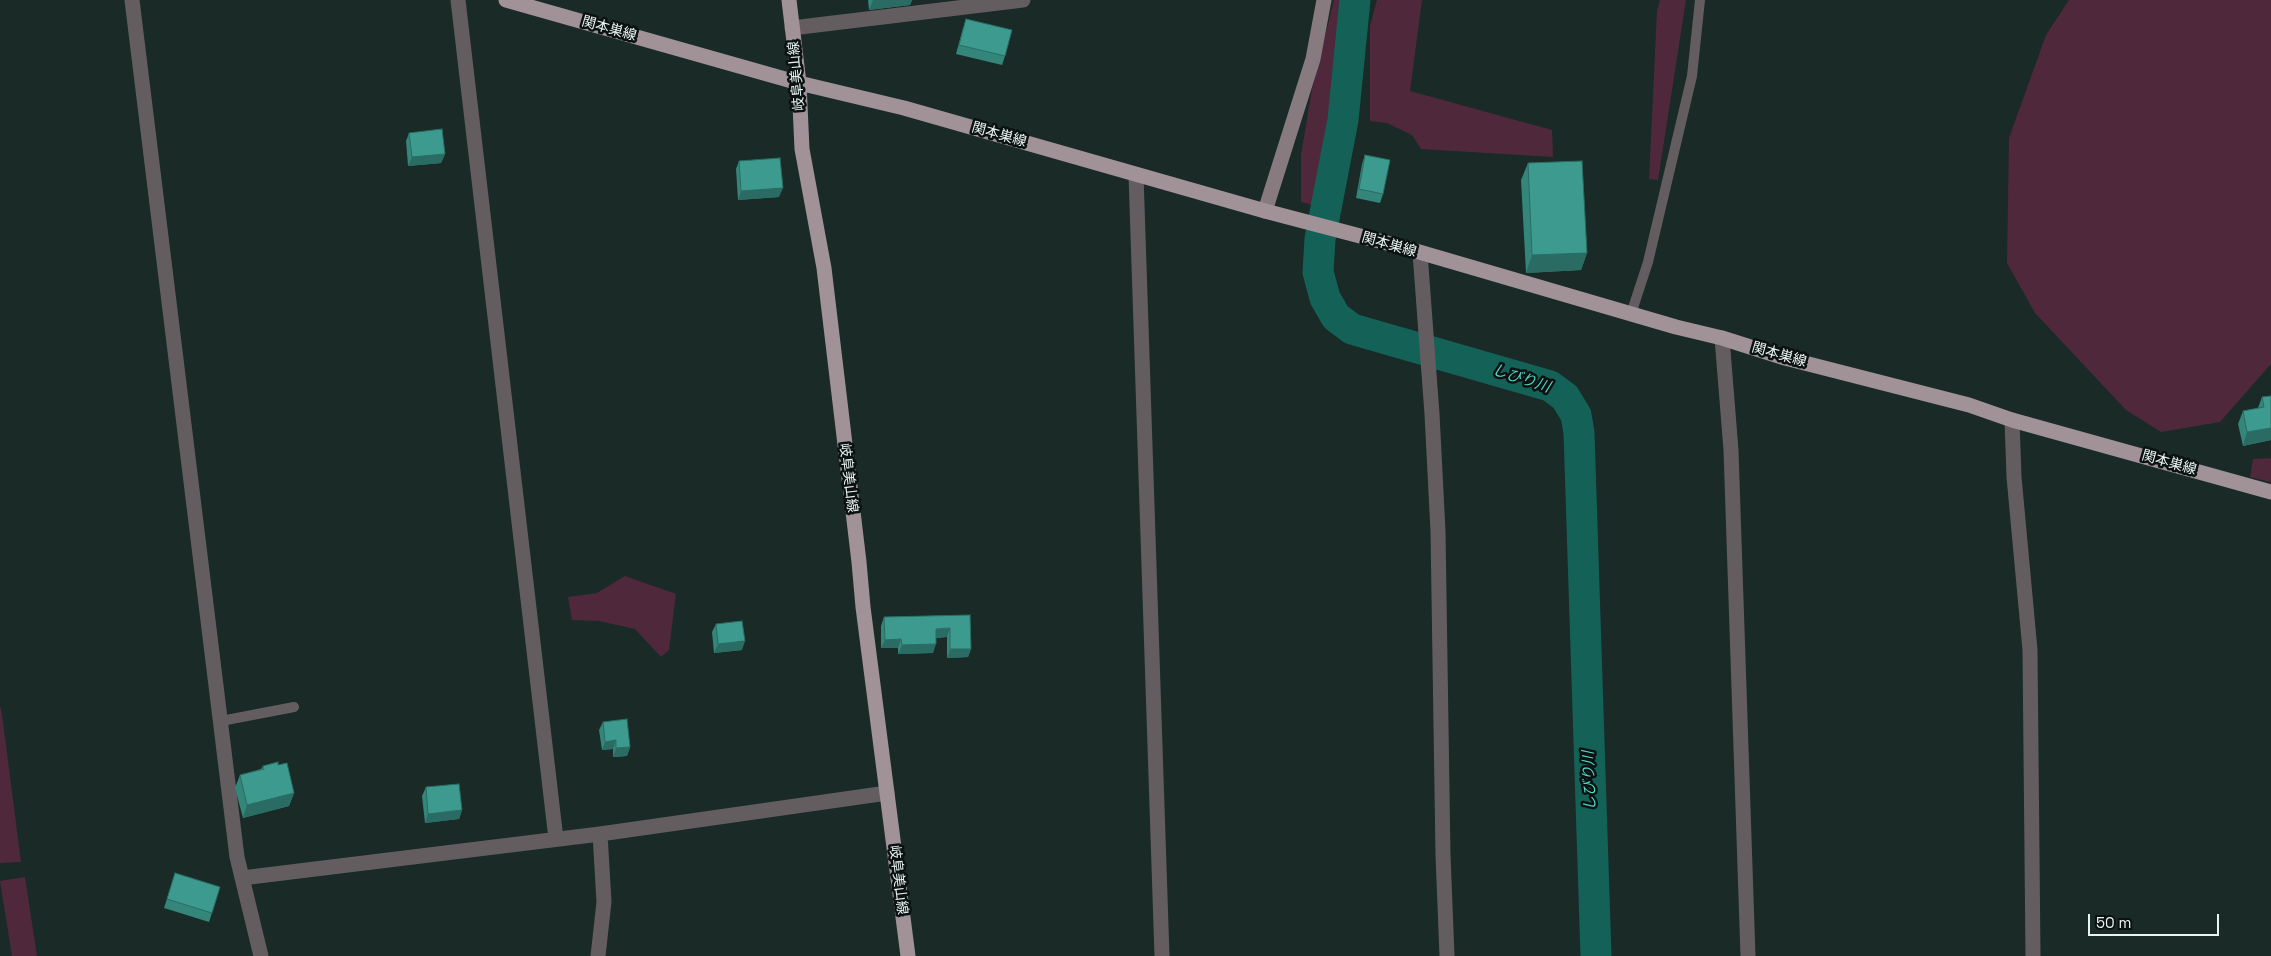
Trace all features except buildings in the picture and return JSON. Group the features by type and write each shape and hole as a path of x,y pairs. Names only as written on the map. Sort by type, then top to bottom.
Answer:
{"main road":[{"name":"関本巣線","path":"506,0 800,82 904,108 1676,327 1722,338 1785,358 1968,404 2012,420 2271,492"},
{"name":"岐阜美山線","path":"789,0 800,82 802,149 824,268 863,607 908,956"}],"street":[{"path":"132,0 237,857 260,956"},
{"path":"458,0 556,839"},
{"path":"792,28 1023,0"},
{"path":"1265,211 1313,59 1324,0"},
{"path":"1136,175 1162,956"},
{"path":"1420,253 1432,414 1438,532 1443,846 1447,956"},
{"path":"1722,338 1731,450 1748,956"},
{"path":"2012,420 2014,477 2030,650 2033,956"},
{"path":"242,878 600,834 887,793"},
{"path":"598,956 604,902 600,834"}],"lane":[{"path":"1631,314 1648,262 1692,76 1700,0"},
{"path":"221,721 294,707"}],"shaded area":[{"path":"1334,0 1346,0 1322,207 1301,202 1301,155 1312,89"},
{"path":"1377,0 1422,0 1410,91 1552,130 1553,157 1421,149 1412,135 1387,123 1370,121 1370,26"},
{"path":"1660,0 1686,0 1658,180 1649,179 1657,11"},
{"path":"2069,0 2271,0 2271,364 2220,422 2161,432 2126,410 2035,313 2007,263 2009,138 2046,35"},
{"path":"2271,458 2271,482 2250,477 2253,459"},
{"path":"625,576 676,594 669,650 661,657 635,629 599,621 572,620 568,597 597,593"},
{"path":"0,706 2,714 21,862 0,863"},
{"path":"25,877 37,956 12,956 0,881"}],"waterway":[{"name":"しびり川","path":"1355,0 1343,120 1320,239 1318,272 1325,298 1336,317 1352,329 1550,386 1565,397 1576,415 1579,433 1596,956"}]}
